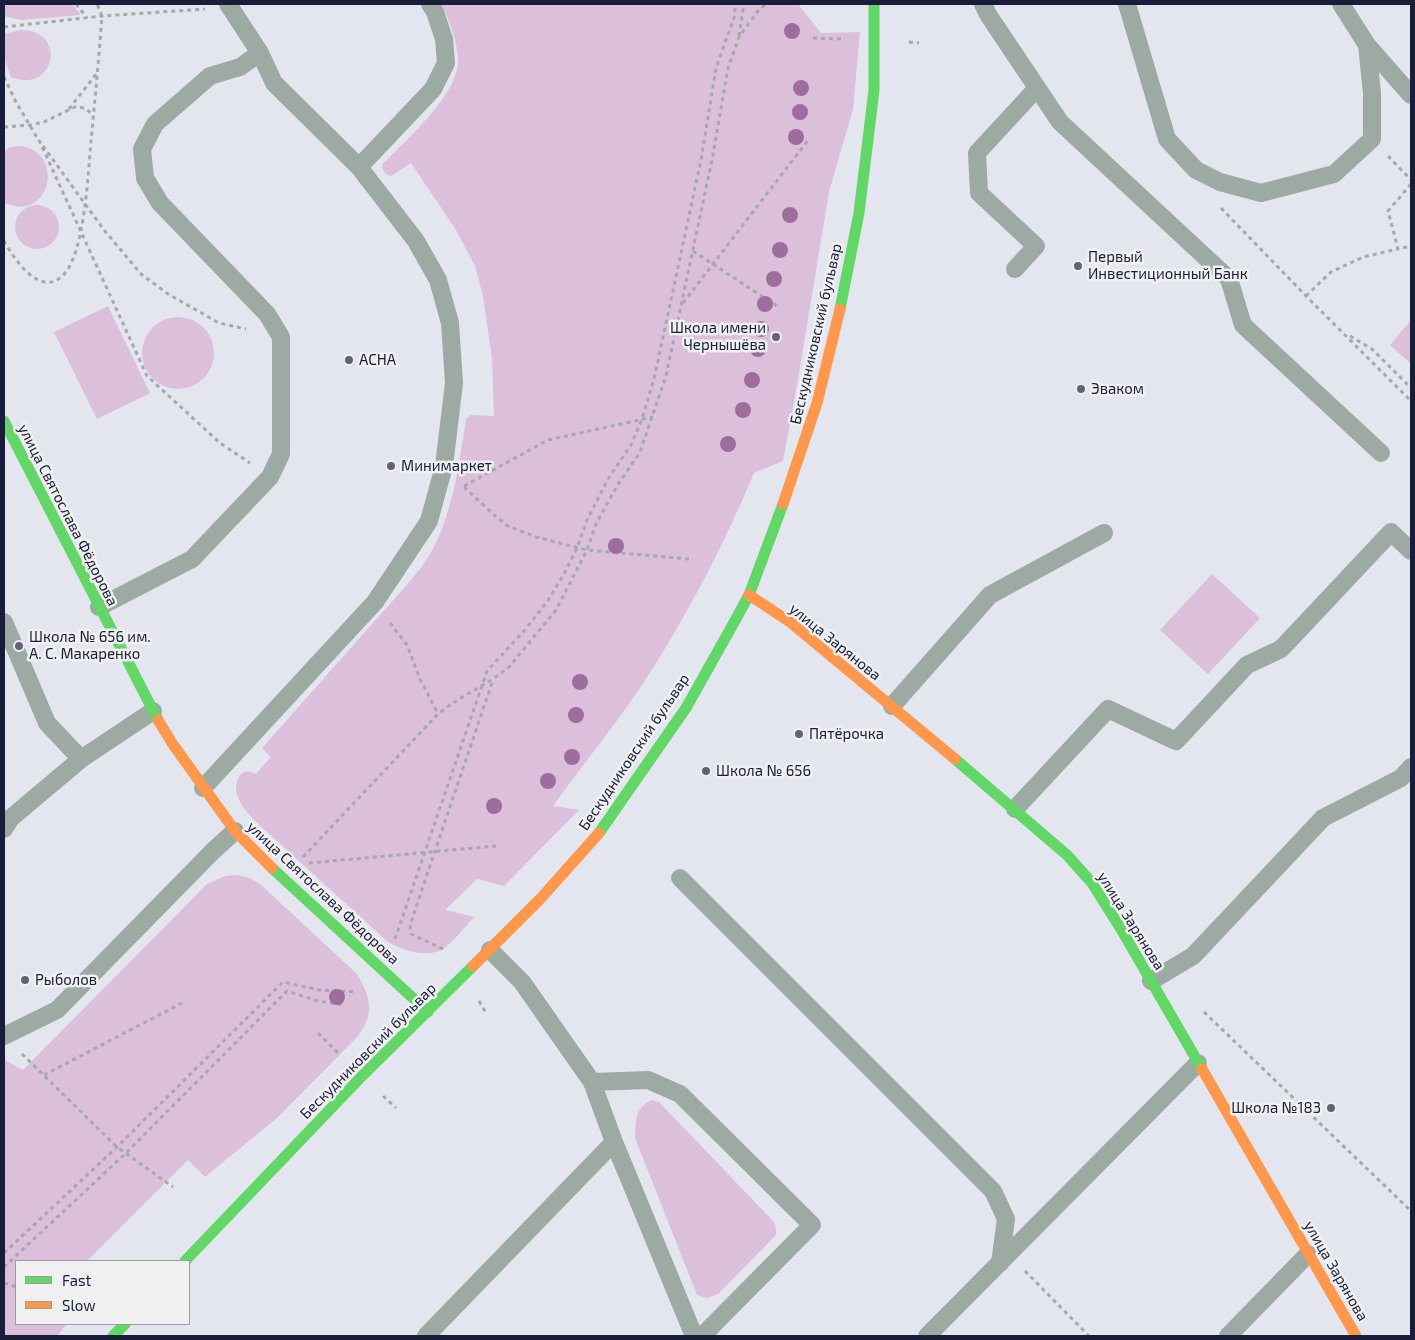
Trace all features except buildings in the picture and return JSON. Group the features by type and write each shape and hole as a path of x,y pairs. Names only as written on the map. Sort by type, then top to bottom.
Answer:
{"street":[{"name":"Бескудниковский бульвар","path":"186,1260 362,1076 542,897 599,832 686,708 749,595 788,494 817,402 839,312 859,213 874,90 874,4"},
{"name":"улица Святослава Фёдорова","path":"4,421 153,711 203,788 235,831 262,859 428,1012"},
{"name":"улица Зарянова","path":"749,595 790,622 1015,809 1067,855 1092,883 1151,981 1356,1336"},
{"path":"113,1336 124,1325"}],"lane":[{"path":"359,167 433,89 446,63 444,39 435,12 430,4"},
{"path":"983,4 989,16 1060,122 1229,279 1243,325 1381,453"},
{"path":"1127,4 1167,139 1196,170 1220,182 1261,193 1334,174 1372,139 1372,93 1367,45"},
{"path":"1340,4 1367,45 1411,95"},
{"path":"203,788 375,602 429,521 444,466 454,383 450,323 438,280 416,241 359,167 274,83 260,53 229,5"},
{"path":"98,607 192,559 270,477 281,454 281,337 267,314 160,203 145,178 142,149 155,124 210,76 240,67 260,53"},
{"path":"1015,269 1036,246 979,193 977,153 1037,88"},
{"path":"1015,809 1108,709 1176,741 1248,665 1281,650 1391,532 1411,551"},
{"path":"892,706 990,595 1104,533"},
{"path":"4,622 8,646 47,723 81,759"},
{"path":"4,828 11,818 81,759 153,711"},
{"path":"1151,981 1193,956 1323,818 1401,778 1411,767"},
{"path":"4,1036 57,1010 235,831"},
{"path":"680,878 993,1191 1006,1219 1004,1258"},
{"path":"490,950 522,982 592,1082 614,1142 694,1336"},
{"path":"927,1336 1198,1064"},
{"path":"592,1082 648,1080 680,1094 812,1224 702,1336"},
{"path":"426,1336 614,1142"},
{"path":"1228,1336 1308,1254"}],"path":[{"path":"76,4 87,18"},
{"path":"4,240 17,262 35,279 52,282 59,280 71,264 81,232 85,203 102,16 97,4"},
{"path":"395,939 487,671 524,631 547,602 577,548 587,520 608,479 631,445 642,419 654,379 699,169 716,68 735,15 736,4"},
{"path":"303,858 438,714 451,704 494,679 509,667 556,610 587,550 596,524 617,486 640,452 666,376 712,160 728,68 739,36 744,4"},
{"path":"739,36 758,11 766,4"},
{"path":"4,27 229,5"},
{"path":"813,38 844,39"},
{"path":"909,42 919,43"},
{"path":"68,111 97,72"},
{"path":"4,77 16,102 39,140 104,230 141,274 168,294 220,323 281,337"},
{"path":"4,127 30,126 80,107 85,108 93,116"},
{"path":"681,306 809,139"},
{"path":"1372,139 1411,182 1388,211 1398,249"},
{"path":"39,140 147,376 220,443 270,477"},
{"path":"1220,182 1220,207 1411,401"},
{"path":"1306,296 1331,272 1363,256 1411,246"},
{"path":"693,251 780,308"},
{"path":"1345,334 1372,349 1411,388"},
{"path":"464,486 548,440 652,417"},
{"path":"444,466 494,515 508,526 536,537 587,550 689,559"},
{"path":"375,602 406,645 420,679 438,714"},
{"path":"443,948 411,934 410,925 494,679"},
{"path":"308,863 435,850 496,846"},
{"path":"4,1253 117,1147 283,982 319,990 357,992"},
{"path":"4,1267 126,1153 287,991 318,1001 344,1005"},
{"path":"477,999 486,1013"},
{"path":"44,1075 182,1003"},
{"path":"1199,1009 1206,1013 1411,1211"},
{"path":"318,1033 340,1055"},
{"path":"17,1049 117,1147 173,1187"},
{"path":"382,1095 396,1108"},
{"path":"1004,1258 1089,1336"}],"shaded area":[{"path":"4,4 72,4 81,15 21,20 4,16"},
{"path":"441,4 798,4 821,33 860,32 853,109 829,192 783,461 754,473 708,572 667,645 629,703 553,806 579,810 504,886 477,879 445,910 474,917 445,948 434,952 421,953 400,948 388,942 255,821 241,804 236,787 242,773 251,772 256,774 271,757 262,748 426,561 438,539 450,506 458,471 466,419 471,415 494,416 492,359 483,296 475,266 456,230 411,163 391,176 385,172 382,165 428,118 449,89 455,75 458,62 457,47"},
{"path":"20,30 35,32 45,39 50,49 50,60 46,70 38,77 26,80 11,77 4,58 4,34"},
{"path":"22,146 32,149 40,156 45,163 48,180 42,196 35,202 21,207 4,203 4,151 10,147"},
{"path":"41,205 53,211 58,218 58,236 53,243 46,248 33,249 25,246 18,239 15,223 18,215 25,208"},
{"path":"108,306 150,393 97,419 54,332"},
{"path":"171,317 185,317 204,327 214,346 214,360 204,379 185,389 171,389 152,379 142,360 142,346 152,327"},
{"path":"1411,320 1411,364 1390,345"},
{"path":"1212,574 1260,618 1208,674 1160,630"},
{"path":"237,875 250,878 260,884 357,974 368,998 369,1013 367,1020 358,1036 278,1117 205,1177 188,1160 88,1260 15,1260 15,1325 66,1325 57,1336 4,1336 4,1061 23,1070 207,884 225,876"},
{"path":"652,1100 659,1102 774,1222 776,1229 776,1235 718,1294 707,1298 697,1295 635,1138 636,1121 639,1111 646,1103"}],"traffic: fast":[{"path":"840,309 859,213 874,90 874,4"},
{"path":"4,421 158,720"},
{"path":"599,833 686,708 732,626 749,595 783,504"},
{"path":"955,759 1067,855 1092,883 1121,929 1202,1069"},
{"path":"272,868 428,1012"},
{"path":"186,1260 362,1076 473,966"},
{"path":"113,1336 124,1325"}],"traffic: slow":[{"path":"783,504 817,403 840,309"},
{"path":"749,595 790,622 955,759"},
{"path":"158,720 172,743 235,831 272,868"},
{"path":"473,966 542,897 599,833"},
{"path":"1202,1069 1356,1336"}],"place":[{"name":"Первый Инвестиционный Банк","path":"1078,266"},
{"name":"Школа имени Чернышёва","path":"776,337"},
{"name":"АСНА","path":"349,360"},
{"name":"Эваком","path":"1081,389"},
{"name":"Минимаркет","path":"391,466"},
{"name":"Школа № 656 им. А. С. Макаренко","path":"19,646"},
{"name":"Пятёрочка","path":"799,734"},
{"name":"Школа № 656","path":"706,771"},
{"name":"Рыболов","path":"25,980"},
{"name":"Школа №183","path":"1331,1108"}]}
